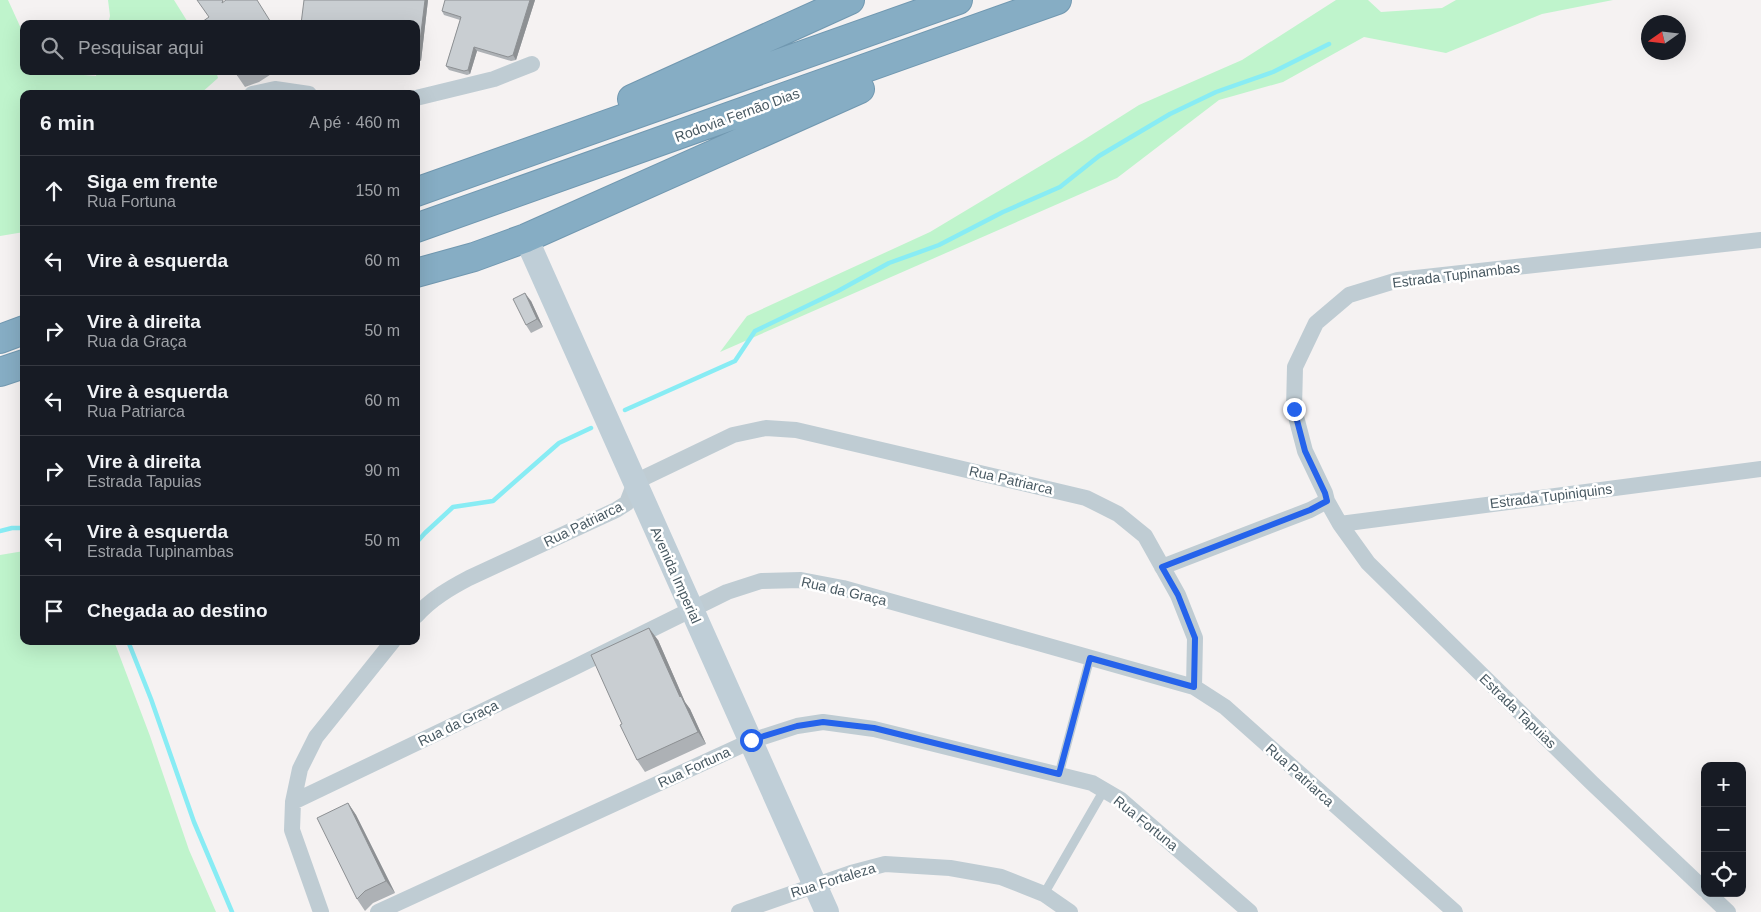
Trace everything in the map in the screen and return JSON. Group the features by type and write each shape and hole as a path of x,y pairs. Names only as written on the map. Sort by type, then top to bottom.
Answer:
{"highway":[{"path":"496,164 671,81 850,0"},
{"path":"420,191 958,0"},
{"name":"Rodovia Fernão Dias","path":"420,227 1057,0"},
{"path":"420,272 474,257 526,238 876,82 966,33"},
{"path":"0,339 20,332"},
{"path":"0,372 20,365"}],"main road":[{"name":"Avenida Imperial","path":"526,238 827,912"}],"street":[{"path":"420,97 494,79 532,64"},
{"name":"Estrada Tupinambas","path":"1340,524 1327,501 1305,451 1294,409 1295,367 1316,323 1349,295 1398,280 1761,240"},
{"name":"Rua Patriarca","path":"420,612 446,591 469,578 616,510 627,503 635,482 733,436 766,428 796,430 1086,498 1118,514 1145,536 1178,595 1195,638 1194,687 1225,707 1455,912"},
{"name":"Estrada Tupiniquins","path":"1340,524 1761,469"},
{"path":"1162,567 1310,510 1327,501"},
{"name":"Estrada Tapuias","path":"1340,524 1368,563 1592,783 1701,886"},
{"name":"Rua da Graça","path":"293,802 727,592 761,581 801,580 843,588 1194,687"},
{"path":"321,912 292,830 293,802 300,769 316,736 390,645"},
{"name":"Rua Fortuna","path":"378,912 751,740 797,726 823,722 874,728 1092,784 1121,800 1250,912"},
{"name":"Rua Fortaleza","path":"739,912 814,885 885,864 950,868 1001,877 1044,894 1070,912"},
{"path":"1712,897 1728,912"}],"lane":[{"path":"1059,774 1090,658"},
{"path":"1044,894 1104,790"}],"green space":[{"path":"0,0 8,0 20,26 20,75 217,75 218,78 204,90 20,90 20,233 0,236"},
{"path":"108,0 174,0 186,20 109,20"},
{"path":"1336,0 1368,0 1381,12 1442,8 1456,0 1613,0 1542,14 1446,53 1364,37 1283,82 1219,100 1117,178 720,352 747,316 930,232 1139,105 1242,60"},
{"path":"20,552 20,645 116,645 150,736 189,850 216,912 0,912 0,555"}],"building":[{"path":"197,0 223,0 222,3 226,0 257,0 270,20 205,20 209,17"},
{"path":"304,0 425,0 420,41 420,20 302,20"},
{"path":"445,0 530,0 513,55 508,57 474,47 468,70 464,71 446,66 461,17 442,11"},
{"path":"525,293 537,319 526,325 513,299"},
{"path":"649,628 698,732 637,760 620,725 622,724 591,655"},
{"path":"348,803 386,881 365,891 357,899 317,818"}],"waterway":[{"path":"625,410 735,361 755,331 838,291 889,263 939,245 1003,212 1060,187 1099,156 1170,114 1216,92 1273,72 1329,44"},
{"path":"420,539 453,507 493,501 559,443 591,428"},
{"path":"0,531 20,528"},
{"path":"130,645 151,699 194,822 232,912"}],"route":[{"path":"751,740 797,726 823,722 874,728 1059,774 1090,658 1194,687 1195,638 1178,595 1162,567 1310,510 1327,501 1305,451 1294,409"}]}
